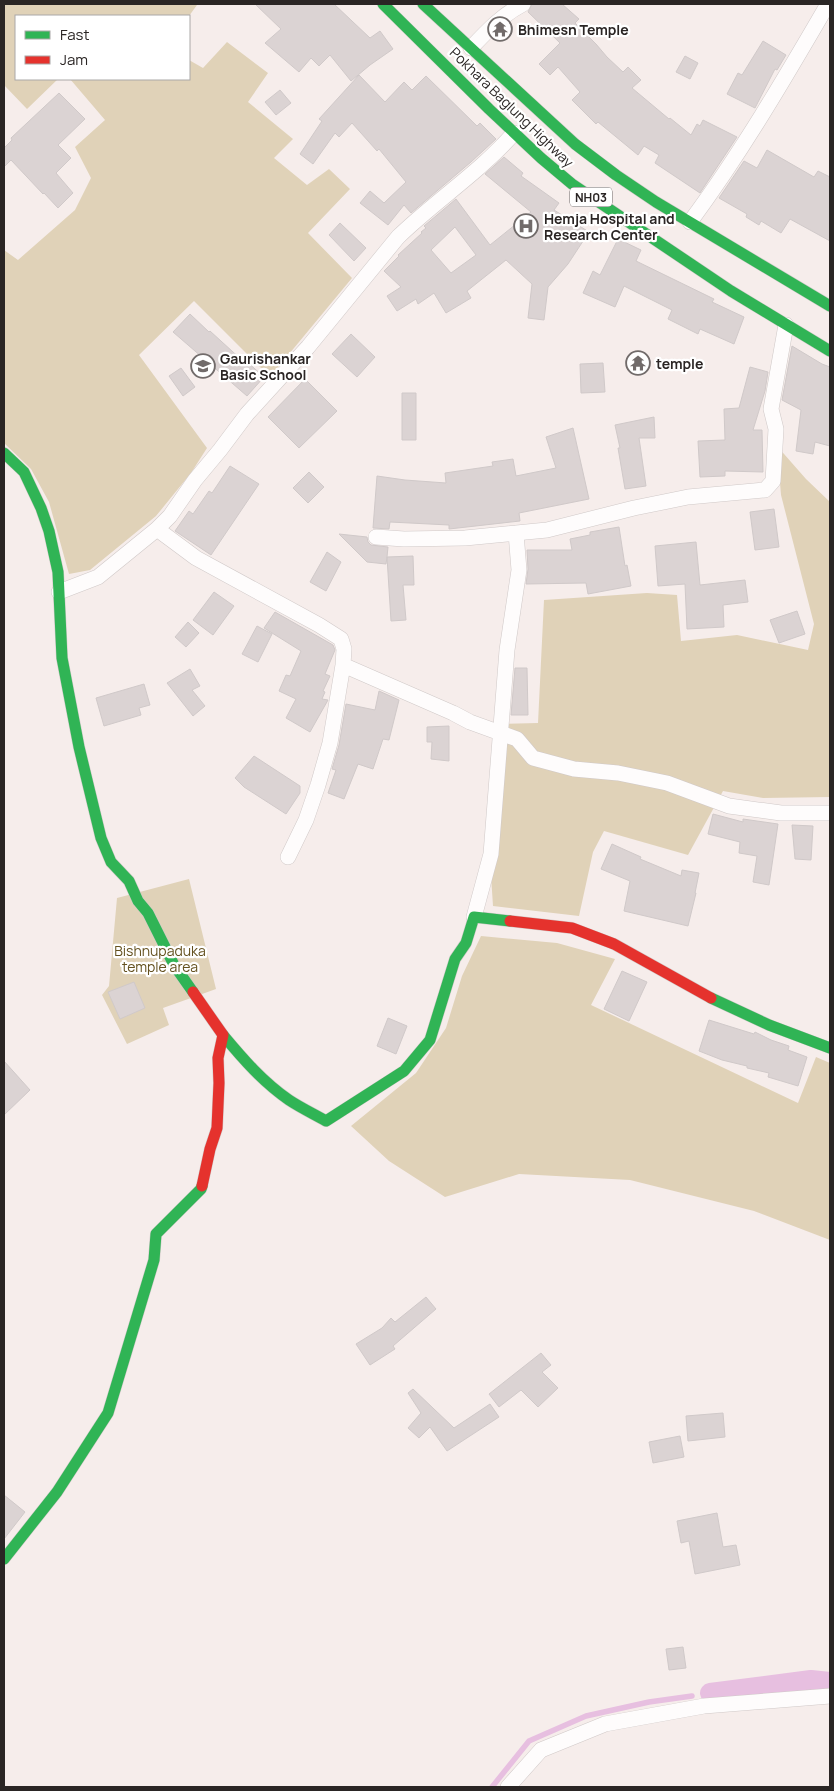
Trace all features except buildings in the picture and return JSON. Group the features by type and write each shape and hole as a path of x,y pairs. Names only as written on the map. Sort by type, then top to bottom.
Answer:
{"main road":[{"name":"Pokhara Baglung Highway","path":"384,4 514,133 557,166 572,184 731,291 830,351"},
{"name":"Pokhara Baglung Highway","path":"423,4 572,147 656,202 830,306"},
{"path":"4,454 24,472 41,508 49,531 58,572 62,658 79,747 101,838 111,862 129,881 138,901 148,913 174,965 224,1035 240,1055 288,1099 326,1121 404,1071 430,1040 455,959 466,943 474,917 572,928 614,944 698,992 753,1018 830,1048"},
{"path":"4,1559 57,1492 108,1413 154,1260 156,1234 201,1189 217,1128 218,1058 224,1035"}],"street":[{"path":"471,48 491,26 511,10 523,4"},
{"path":"690,222 762,114 828,4"},
{"path":"60,592 98,577 157,529 170,516 246,414 308,347 398,236 453,190 514,133"},
{"path":"376,537 404,539 465,538 547,530 634,508 688,497 765,490 773,481 776,429 771,409 786,325"},
{"path":"157,529 196,558 341,639 344,649 343,666 330,743 306,820 288,857"},
{"path":"474,917 491,854 507,650 519,570 516,533"},
{"path":"343,666 470,722 517,739 533,758 574,769 618,773 668,783 729,806 781,813 830,813"},
{"path":"508,1787 541,1750 605,1724 704,1706 830,1696"}],"green space":[{"path":"4,4 197,5 190,15 15,15 15,80 57,80 27,109 4,85"},
{"path":"227,42 268,73 248,102 293,139 274,158 307,185 329,169 350,189 308,233 352,278 270,377 194,301 139,355 207,448 191,473 156,516 90,570 69,574 49,502 31,469 4,443 4,250 18,260 75,210 91,178 75,147 105,120 71,80 190,80 190,61 203,68"},
{"path":"777,446 806,479 830,502 830,797 763,798 723,791 688,855 604,831 593,852 579,916 493,906 489,845 499,724 538,723 544,600 647,593 677,595 681,641 737,635 808,650 814,624 781,495"},
{"name":"Bishnupaduka temple area","path":"189,879 216,989 163,1008 169,1025 127,1044 102,995 109,986 117,898"},
{"path":"481,936 557,943 615,959 591,1005 798,1103 816,1057 830,1063 830,1240 754,1211 630,1180 519,1174 445,1197 389,1161 351,1126 416,1073 446,1028 462,976"}],"waterway":[{"path":"710,1693 811,1680 830,1682"},
{"path":"492,1787 529,1741 586,1716 649,1702 692,1696"}],"traffic: fast":[{"path":"383,4 489,109 572,184 731,291 830,351"},
{"path":"423,4 575,144 616,175 656,202 830,306"},
{"path":"4,453 24,472 41,508 49,531 58,572 62,658 79,747 101,838 111,862 129,881 138,901 148,913 174,965 193,992"},
{"path":"223,1035 271,1086 294,1103 326,1121 404,1071 430,1040 455,959 466,943 474,917 510,921"},
{"path":"711,998 769,1025 830,1048"},
{"path":"4,1559 57,1492 108,1413 154,1260 156,1234 202,1186"}],"traffic: jam":[{"path":"510,921 572,928 614,944 711,998"},
{"path":"193,992 223,1035 218,1058 217,1128 210,1149 202,1186"}],"place":[{"name":"Bhimesn Temple","path":"500,29"},
{"name":"Hemja Hospital and Research Center","path":"526,226"},
{"name":"temple","path":"638,363"},
{"name":"Gaurishankar Basic School","path":"203,366"}]}
